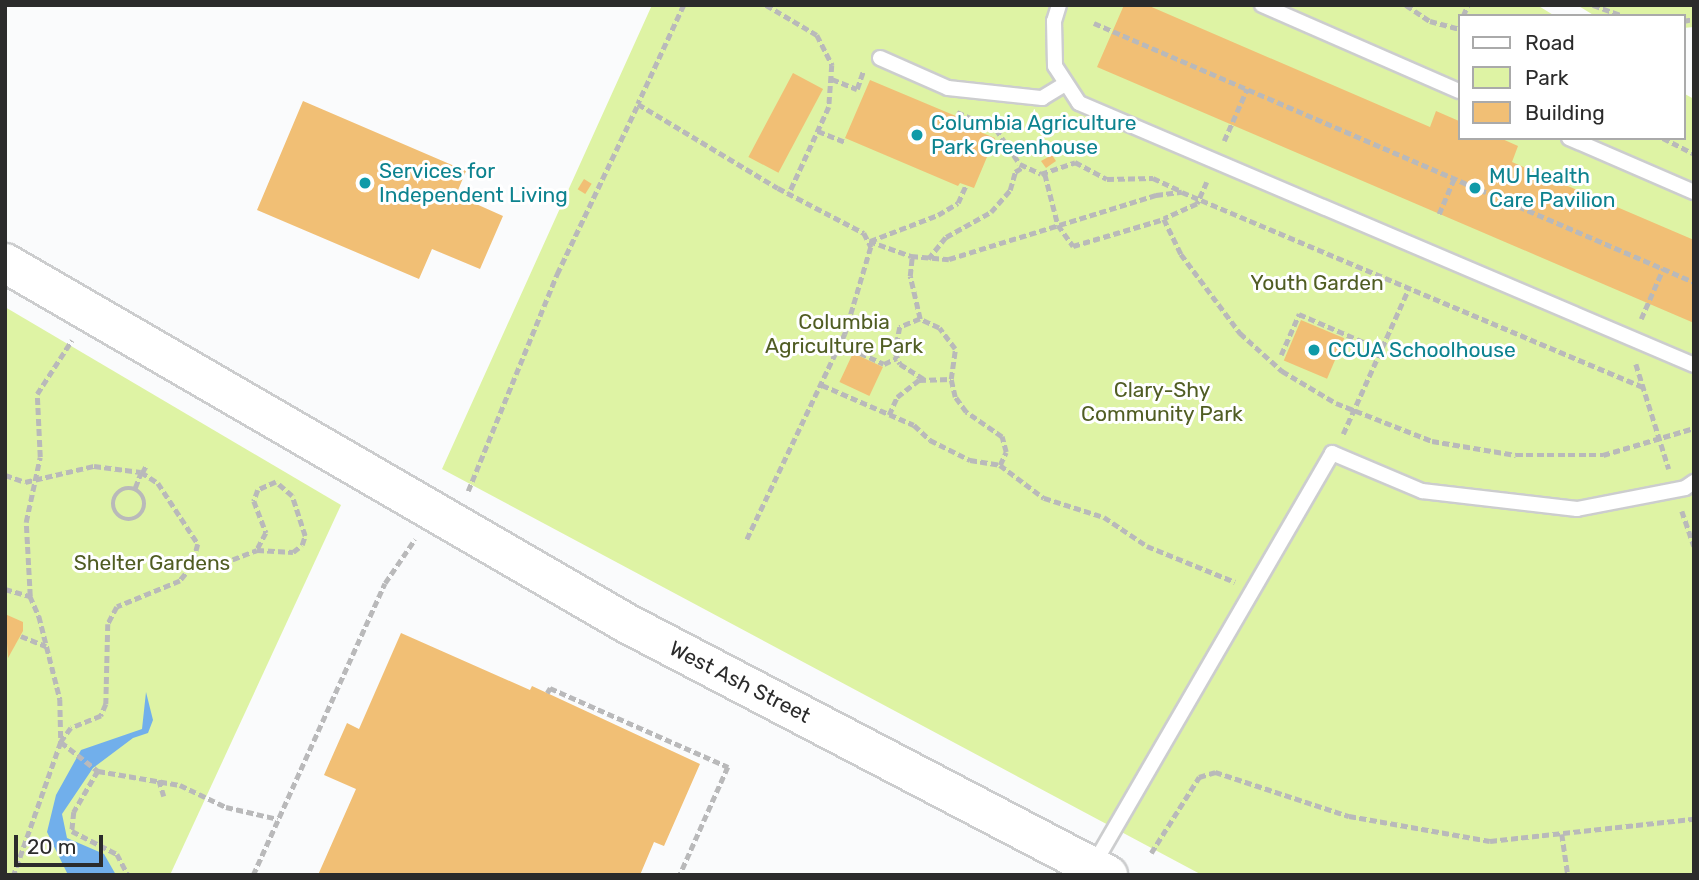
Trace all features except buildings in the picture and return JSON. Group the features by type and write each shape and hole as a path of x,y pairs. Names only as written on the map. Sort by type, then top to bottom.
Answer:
{"street":[{"name":"West Ash Street","path":"5,263 625,623 1097,872"}],"lane":[{"path":"1059,5 1053,45 1055,66 1064,85 1079,103 1694,365"},
{"path":"1262,5 1458,91"},
{"path":"880,58 948,88 1042,98 1064,85"},
{"path":"1574,140 1694,192"},
{"path":"1097,872 1252,591 1332,453 1422,491 1564,508 1675,490 1694,482"}],"path":[{"path":"468,491 557,274 684,5"},
{"path":"766,5 817,35 830,59 831,100 789,194"},
{"path":"1406,5 1430,21 1458,29"},
{"path":"1593,5 1618,14"},
{"path":"1094,23 1694,282"},
{"path":"832,79 857,89 863,71 876,77"},
{"path":"1232,125 1247,89"},
{"path":"638,104 789,194 864,233 869,242 864,282 841,344 746,542"},
{"path":"948,108 996,129 1024,167 1045,174"},
{"path":"818,131 848,143"},
{"path":"1667,140 1694,154"},
{"path":"928,259 946,237 991,212 1010,190 1015,172 1015,158"},
{"path":"1045,174 1060,164 1075,162 1107,179 1153,178 1643,387"},
{"path":"1015,172 1024,167"},
{"path":"1045,174 1058,225 1073,246 1164,219 1197,204 1200,198"},
{"path":"1439,214 1454,178"},
{"path":"869,242 938,215 958,203 966,185"},
{"path":"869,242 912,257 954,258 1156,195 1182,192"},
{"path":"1164,219 1197,280 1240,333 1300,384 1356,412 1433,441 1516,456 1603,454 1694,428"},
{"path":"912,257 910,276 920,319"},
{"path":"1663,269 1632,339 1643,387 1694,546"},
{"path":"1356,412 1409,288"},
{"path":"1281,355 1299,314 1382,349"},
{"path":"920,319 897,332 897,358 912,373 924,379 951,379"},
{"path":"920,319 939,328 955,349 951,379 959,405 1002,437 1006,452 1000,465"},
{"path":"75,336 37,394 41,440 36,481 26,522 30,596 60,699 61,742 73,754 97,770 180,785 226,807 278,819"},
{"path":"841,344 884,364 897,358"},
{"path":"912,373 912,385"},
{"path":"889,415 897,397 924,379"},
{"path":"822,385 889,415 970,460 1000,465 1044,498 1104,517 1154,550 1252,591"},
{"path":"135,488 147,464"},
{"path":"5,475 36,481 94,466 142,473 158,483 198,544 192,566 180,581 117,607 108,624 106,704 101,716 71,728 61,742 14,875"},
{"path":"192,566 213,567 257,550 293,552 305,536 292,496 276,482 258,490 254,501 266,533 257,550"},
{"path":"135,488 146,501 144,512 135,519 119,517 113,498 120,490 135,488"},
{"path":"253,875 385,583 416,537"},
{"path":"5,589 30,596"},
{"path":"21,636 47,647"},
{"path":"547,693 550,688 728,767 680,875"},
{"path":"97,770 74,812 72,831 117,854 128,875"},
{"path":"1151,853 1199,776 1215,772 1327,810 1414,831 1490,841 1694,819"},
{"path":"159,780 163,796"},
{"path":"1562,834 1568,875"}],"green space":[{"name":"Clary-Shy Community Park","path":"652,5 1537,5 1552,14 1458,14 1458,140 1685,140 1685,94 1694,99 1694,875 1202,875 442,469"},
{"path":"1577,5 1694,5 1694,27 1685,28 1685,14 1592,14"},
{"name":"Shelter Gardens","path":"5,307 341,505 170,875 5,875"}],"water":[{"path":"146,692 153,720 148,733 133,738 93,768 62,814 67,838 104,854 116,875 68,875 47,832 56,795 81,750 142,729"}],"place":[{"name":"Columbia Agriculture Park Greenhouse","path":"917,135"},
{"name":"Services for Independent Living","path":"365,183"},
{"name":"MU Health Care Pavilion","path":"1475,188"},
{"name":"CCUA Schoolhouse","path":"1314,350"}],"park label":[{"name":"Youth Garden","path":"1317,283"},
{"name":"Columbia Agriculture Park","path":"844,334"}]}
